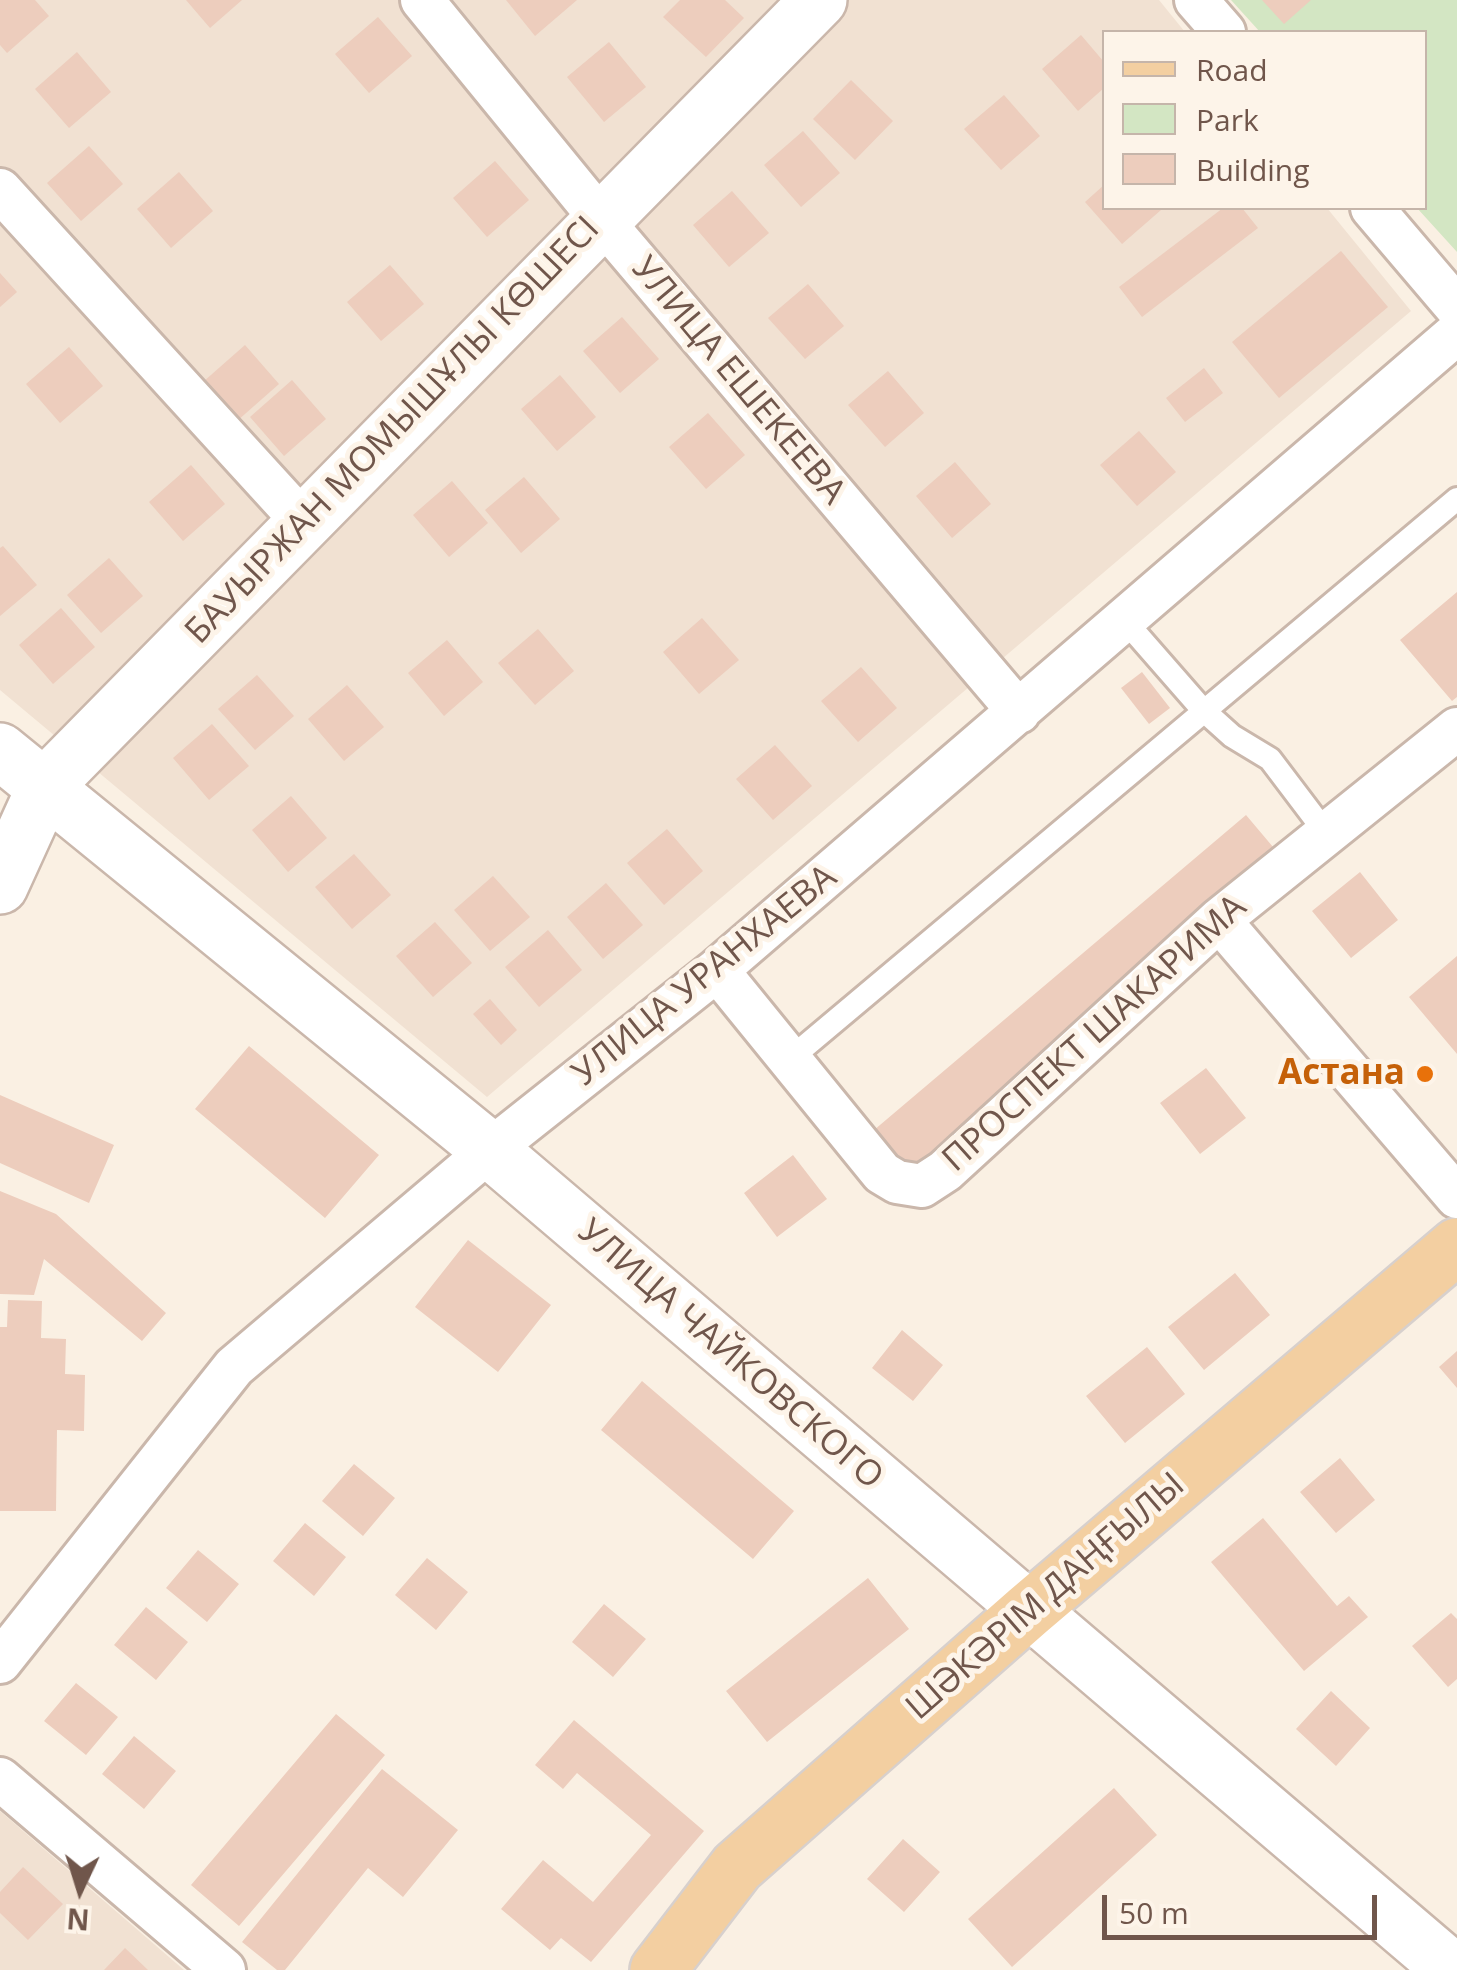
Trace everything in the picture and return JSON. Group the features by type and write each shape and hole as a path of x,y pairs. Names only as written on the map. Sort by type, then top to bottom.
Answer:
{"main road":[{"name":"ШӘКӘРІМ ДАҢҒЫЛЫ","path":"658,1970 737,1866 1028,1610 1457,1246"}],"street":[{"name":"УЛИЦА ЕШЕКЕЕВА","path":"422,0 600,218 1019,712"},
{"name":"БАУЫРЖАН МОМЫШҰЛЫ КӨШЕСІ","path":"0,886 46,785 818,0"},
{"path":"1196,0 1222,30"},
{"path":"0,190 306,524"},
{"path":"1374,210 1457,308"},
{"name":"УЛИЦА УРАНХАЕВА","path":"0,1662 234,1367 490,1150 717,970 1126,622 1457,332"},
{"name":"ПРОСПЕКТ ШАКАРИМА","path":"717,970 882,1173 897,1182 922,1186 945,1171 1220,920 1457,728"},
{"name":"УЛИЦА ЧАЙКОВСКОГО","path":"0,751 490,1150 1452,1970"},
{"path":"1220,920 1457,1197"},
{"path":"0,1779 224,1970"}],"lane":[{"path":"792,1058 1457,499"},
{"path":"1126,622 1202,710 1232,736 1270,759 1326,833"}],"shaded area":[{"path":"0,0 1159,0 1183,30 1102,30 1102,210 1329,210 1411,311 487,1097 0,690"},
{"path":"0,1811 184,1970 0,1970"}],"green space":[{"path":"1231,0 1457,0 1457,252 1419,210 1427,210 1427,30 1258,30"}],"building":[{"path":"0,0 35,0 49,16 7,53 0,45"},
{"path":"186,0 242,0 210,28"},
{"path":"506,0 577,0 535,36"},
{"path":"680,0 725,0 744,18 706,57 663,17"},
{"path":"1262,0 1311,0 1284,24"},
{"path":"378,17 412,56 369,93 335,54"},
{"path":"1081,35 1102,60 1102,90 1078,111 1042,69"},
{"path":"609,42 646,87 604,122 567,77"},
{"path":"77,52 111,92 69,128 35,89"},
{"path":"851,80 893,121 855,160 813,119"},
{"path":"1004,95 1040,136 1001,170 964,129"},
{"path":"803,131 840,173 801,207 764,165"},
{"path":"89,146 123,184 81,221 47,183"},
{"path":"495,161 529,200 487,237 453,198"},
{"path":"179,172 213,211 171,248 137,209"},
{"path":"1102,187 1102,210 1161,210 1122,244 1085,202"},
{"path":"732,191 769,233 729,267 693,225"},
{"path":"1220,210 1244,210 1258,228 1142,317 1119,287"},
{"path":"1341,251 1388,307 1279,398 1232,342"},
{"path":"390,265 424,304 381,341 347,302"},
{"path":"0,273 17,292 0,307"},
{"path":"808,284 844,326 805,359 768,318"},
{"path":"622,317 659,359 620,393 583,351"},
{"path":"245,345 279,384 237,421 203,382"},
{"path":"69,347 103,386 60,423 26,384"},
{"path":"1204,368 1223,393 1185,422 1166,398"},
{"path":"888,371 924,413 885,447 848,405"},
{"path":"560,375 596,417 557,451 521,409"},
{"path":"292,380 326,419 284,456 250,417"},
{"path":"708,413 745,455 706,489 669,447"},
{"path":"1139,431 1176,472 1137,506 1100,465"},
{"path":"955,462 991,504 952,538 916,496"},
{"path":"191,465 225,504 183,541 149,502"},
{"path":"524,477 560,519 521,553 485,510"},
{"path":"452,481 488,523 449,557 413,515"},
{"path":"3,546 37,585 0,616 0,548"},
{"path":"109,558 143,596 101,633 67,595"},
{"path":"1457,592 1457,697 1452,701 1400,640"},
{"path":"61,608 95,647 53,684 19,645"},
{"path":"702,618 739,660 699,694 663,652"},
{"path":"538,629 574,671 535,705 498,663"},
{"path":"447,640 483,682 444,716 408,673"},
{"path":"861,667 897,708 858,742 821,701"},
{"path":"1142,672 1170,708 1149,724 1121,688"},
{"path":"257,675 294,716 255,750 218,709"},
{"path":"347,685 384,727 344,761 308,719"},
{"path":"212,724 249,766 209,800 173,758"},
{"path":"775,745 812,786 773,820 736,779"},
{"path":"291,796 327,838 288,872 252,830"},
{"path":"1246,815 1284,860 905,1181 867,1136"},
{"path":"667,829 703,871 664,905 627,863"},
{"path":"354,854 391,895 352,929 315,887"},
{"path":"1360,872 1398,920 1351,958 1312,911"},
{"path":"493,876 530,917 490,951 454,910"},
{"path":"606,883 643,925 603,959 567,917"},
{"path":"435,922 472,963 433,997 396,956"},
{"path":"548,930 582,970 539,1007 505,967"},
{"path":"1457,956 1457,1054 1409,997"},
{"path":"490,999 517,1030 501,1045 473,1014"},
{"path":"249,1046 379,1155 325,1218 195,1109"},
{"path":"1206,1068 1246,1118 1200,1154 1160,1103"},
{"path":"0,1095 114,1145 89,1203 0,1163"},
{"path":"793,1155 827,1199 777,1237 744,1193"},
{"path":"0,1191 56,1214 166,1313 142,1341 44,1259 34,1295 0,1294"},
{"path":"468,1240 551,1305 498,1372 415,1307"},
{"path":"1235,1273 1270,1315 1204,1370 1168,1327"},
{"path":"8,1300 42,1301 41,1338 66,1339 65,1374 85,1375 84,1431 57,1430 56,1511 0,1511 0,1327 7,1327"},
{"path":"902,1330 943,1365 913,1401 872,1368"},
{"path":"1147,1347 1185,1394 1125,1443 1086,1396"},
{"path":"1457,1351 1457,1388 1439,1367"},
{"path":"642,1381 794,1511 753,1559 601,1430"},
{"path":"1340,1458 1375,1500 1336,1533 1300,1492"},
{"path":"354,1464 395,1498 363,1536 322,1501"},
{"path":"1263,1518 1337,1606 1349,1596 1368,1617 1304,1671 1211,1562"},
{"path":"305,1523 346,1557 314,1596 273,1561"},
{"path":"198,1550 239,1584 207,1622 166,1588"},
{"path":"427,1558 468,1592 436,1630 395,1595"},
{"path":"868,1578 909,1629 767,1742 726,1691"},
{"path":"604,1604 646,1639 613,1677 572,1642"},
{"path":"146,1607 188,1642 156,1680 114,1645"},
{"path":"1451,1613 1457,1619 1457,1679 1448,1687 1412,1646"},
{"path":"76,1683 118,1717 86,1755 44,1721"},
{"path":"1331,1691 1370,1728 1336,1766 1296,1729"},
{"path":"336,1714 385,1755 239,1926 191,1885"},
{"path":"574,1720 704,1831 591,1962 561,1938 550,1950 501,1909 543,1860 593,1902 651,1835 577,1773 563,1789 535,1765"},
{"path":"134,1736 176,1771 144,1809 102,1774"},
{"path":"382,1769 458,1830 403,1897 368,1868 285,1970 277,1970 242,1942"},
{"path":"1114,1788 1157,1835 1012,1967 968,1919"},
{"path":"903,1839 940,1872 904,1912 867,1879"},
{"path":"23,1867 63,1904 28,1940 0,1913 0,1892"},
{"path":"125,1948 148,1970 104,1970"}],"place":[{"name":"Астана","path":"1425,1074"}]}
